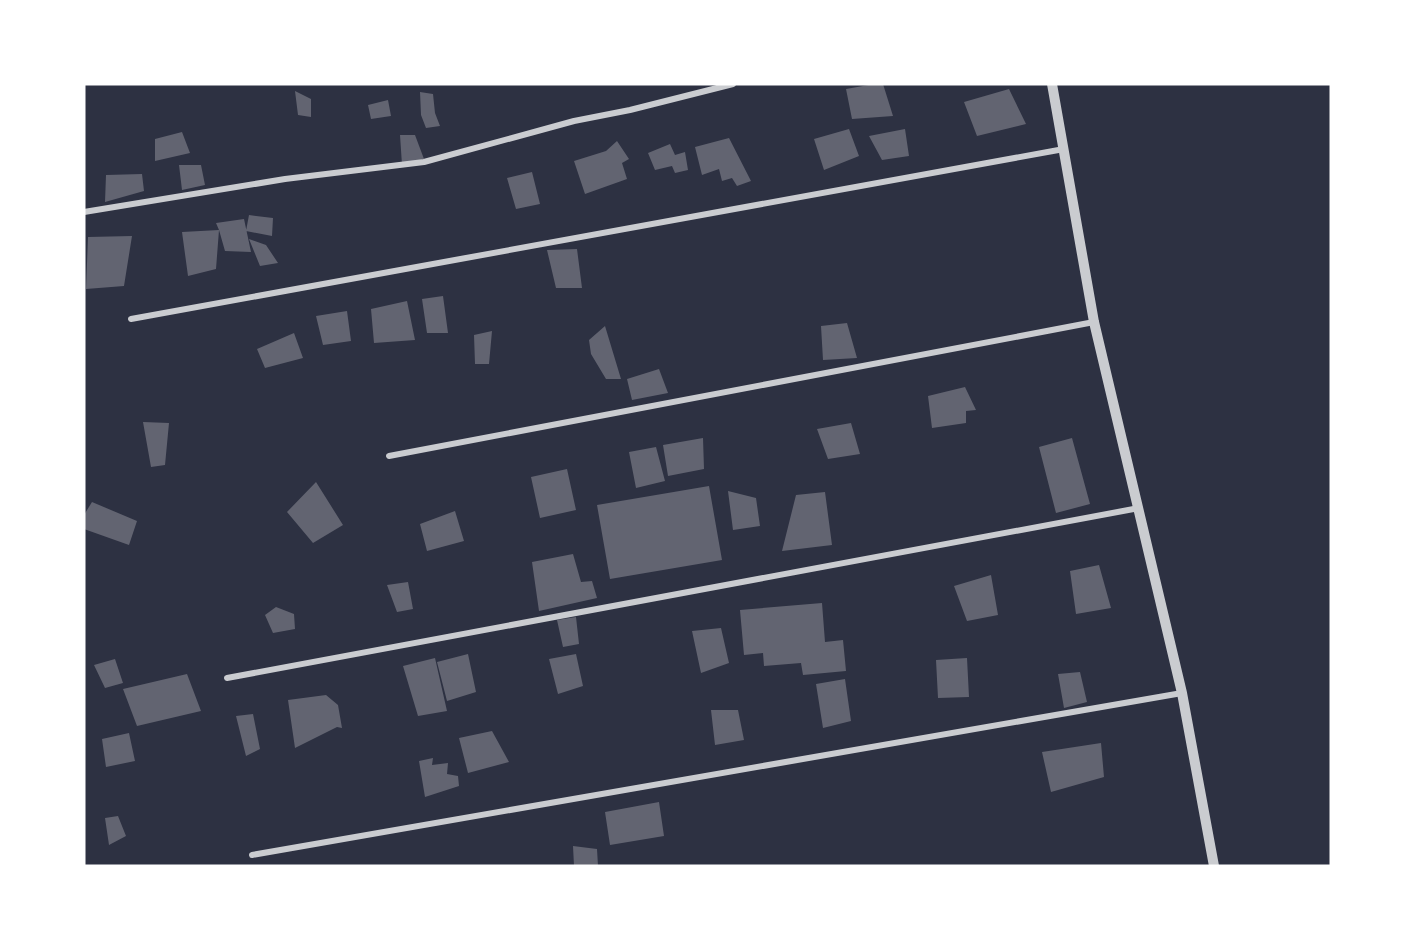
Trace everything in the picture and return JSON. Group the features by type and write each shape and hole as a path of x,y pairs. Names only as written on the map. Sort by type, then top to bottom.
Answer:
{"street":[{"path":"84,212 285,179 424,162 574,121 630,110 733,84"},
{"path":"1052,84 1094,322 1182,693 1214,866"},
{"path":"131,319 1064,149"},
{"path":"389,456 1094,322"},
{"path":"227,678 1139,508"},
{"path":"252,855 1182,693"}],"building":[{"path":"883,84 893,116 852,119 846,89"},
{"path":"1009,89 1026,124 977,136 964,102"},
{"path":"295,91 311,99 311,117 298,115"},
{"path":"420,92 433,94 435,113 440,126 426,128 421,115"},
{"path":"388,100 391,116 371,119 368,105"},
{"path":"849,129 859,156 824,170 814,139"},
{"path":"905,129 909,156 882,160 869,136"},
{"path":"182,132 190,153 155,161 155,139"},
{"path":"400,135 415,135 424,159 402,165"},
{"path":"729,138 751,181 737,186 732,178 722,181 719,169 702,175 695,147"},
{"path":"617,141 629,159 622,163 627,179 585,194 574,161 606,151"},
{"path":"670,144 675,155 685,152 688,170 675,173 672,166 655,170 648,153"},
{"path":"179,165 201,165 205,185 182,190"},
{"path":"532,172 540,204 516,209 507,178"},
{"path":"142,174 144,191 105,202 106,175"},
{"path":"249,215 273,218 272,236 246,231"},
{"path":"244,219 251,252 225,251 216,223"},
{"path":"219,230 216,269 188,276 182,232"},
{"path":"132,236 124,286 86,289 88,237"},
{"path":"249,239 266,245 278,263 260,266"},
{"path":"577,249 582,288 556,288 547,250"},
{"path":"443,296 448,333 427,333 422,299"},
{"path":"407,301 415,340 374,343 371,309"},
{"path":"347,311 351,341 323,345 316,316"},
{"path":"847,323 857,358 823,360 821,326"},
{"path":"605,326 621,379 606,379 591,354 589,340"},
{"path":"492,331 489,364 475,364 474,335"},
{"path":"294,333 303,358 265,368 257,349"},
{"path":"659,369 668,393 632,400 627,379"},
{"path":"965,387 976,410 966,411 966,423 932,428 928,396"},
{"path":"143,422 169,423 165,465 151,467"},
{"path":"851,423 860,454 828,459 817,429"},
{"path":"703,438 704,469 668,476 663,445"},
{"path":"1072,438 1090,504 1056,513 1039,447"},
{"path":"656,447 665,481 636,488 629,452"},
{"path":"567,469 576,510 540,518 531,477"},
{"path":"316,482 343,525 313,543 287,512"},
{"path":"709,486 722,560 610,579 597,505"},
{"path":"728,491 756,498 760,526 733,530"},
{"path":"825,492 832,545 782,551 796,495"},
{"path":"92,502 137,521 129,545 84,529 84,515"},
{"path":"455,511 464,541 427,551 420,524"},
{"path":"573,554 581,582 592,581 597,598 539,611 532,562"},
{"path":"1099,565 1111,608 1076,614 1070,571"},
{"path":"991,575 998,615 967,621 954,586"},
{"path":"408,582 413,609 397,612 387,585"},
{"path":"822,603 825,642 843,640 846,671 803,675 801,663 764,666 763,653 744,655 740,610"},
{"path":"276,607 294,614 295,629 273,633 265,615"},
{"path":"576,617 579,644 563,647 557,620"},
{"path":"721,628 729,663 701,673 692,631"},
{"path":"468,654 476,692 447,701 437,662"},
{"path":"576,654 583,686 558,694 549,659"},
{"path":"435,658 447,711 418,716 403,666"},
{"path":"967,658 969,697 938,698 936,660"},
{"path":"115,659 123,683 105,688 94,665"},
{"path":"1080,672 1087,702 1064,708 1058,674"},
{"path":"187,674 201,711 137,726 123,689"},
{"path":"845,679 851,721 823,728 816,684"},
{"path":"326,695 338,705 342,728 337,727 295,748 288,700"},
{"path":"711,710 738,710 744,740 715,745"},
{"path":"253,714 260,749 246,756 236,716"},
{"path":"492,731 509,762 468,773 459,738"},
{"path":"129,733 135,761 106,767 102,739"},
{"path":"1101,743 1104,777 1051,792 1042,752"},
{"path":"433,758 432,765 448,763 447,774 458,776 459,786 425,797 419,761"},
{"path":"659,802 664,836 610,845 605,812"},
{"path":"118,816 126,836 109,845 105,818"},
{"path":"573,846 597,849 598,866 574,866"}]}
